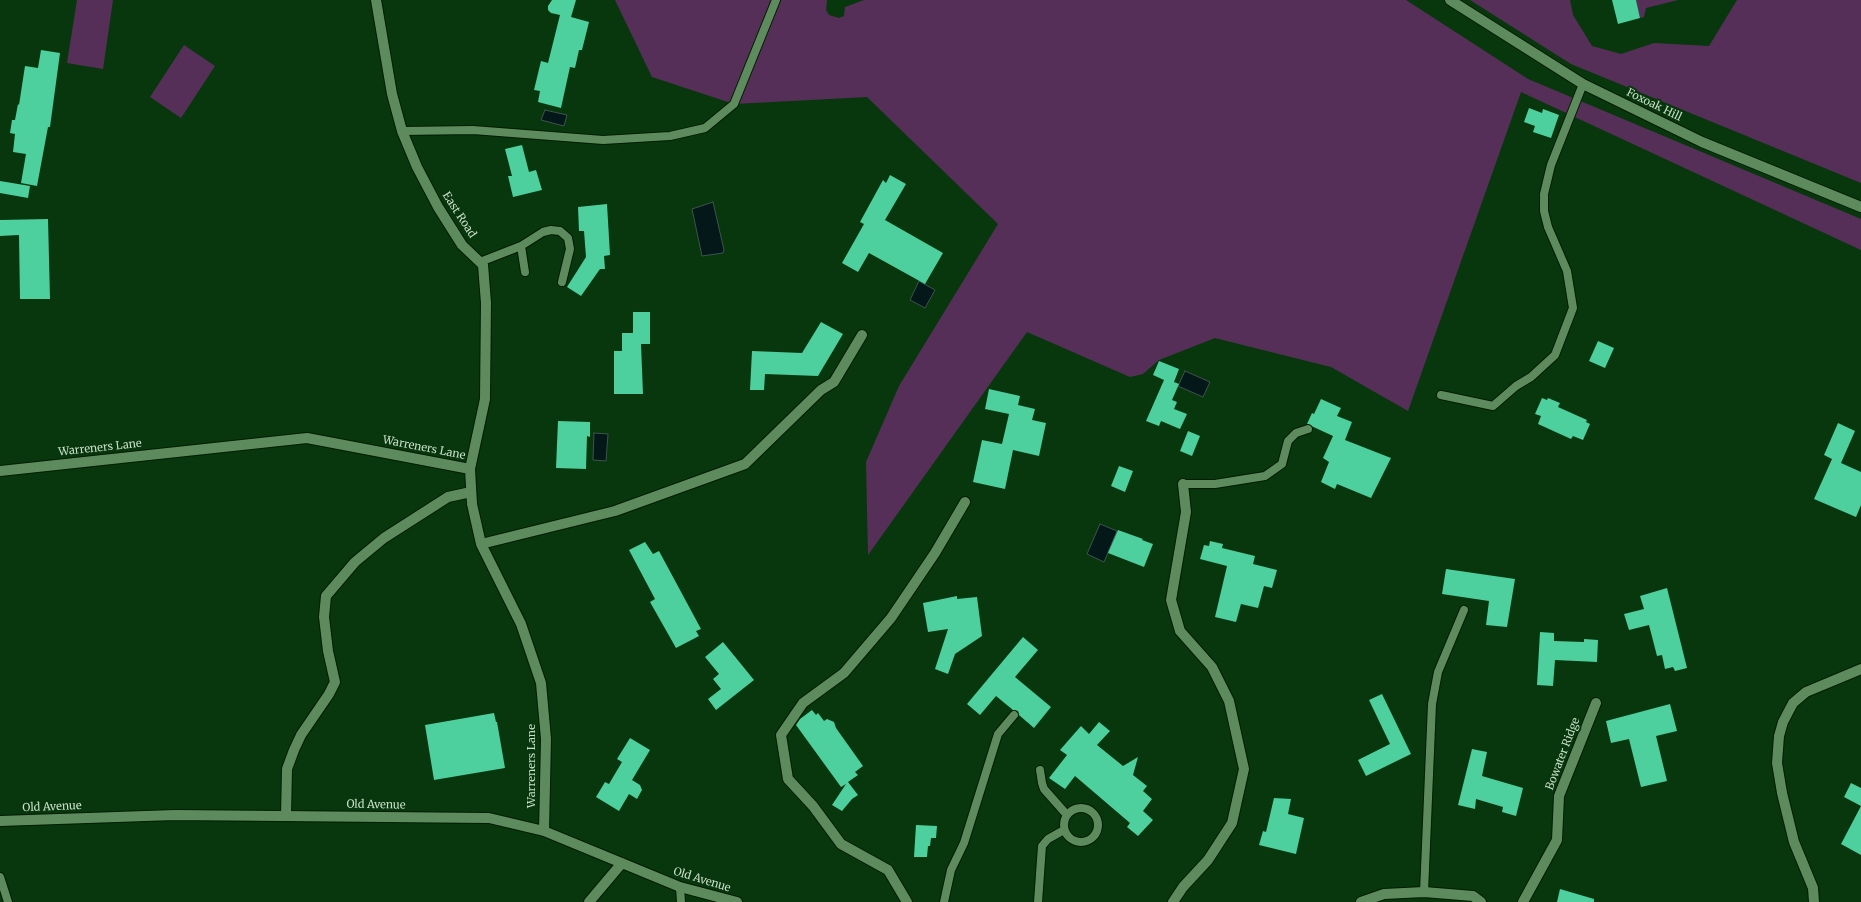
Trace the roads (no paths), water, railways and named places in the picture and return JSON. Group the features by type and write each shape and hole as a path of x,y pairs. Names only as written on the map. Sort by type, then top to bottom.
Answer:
{"street":[{"name":"East Road","path":"376,0 392,94 402,131 417,167 438,207 462,245 480,262"},
{"name":"Foxoak Hill","path":"1450,0 1583,84 1702,142 1861,207"},
{"path":"470,468 484,399 486,303 482,265 480,262"},
{"path":"481,544 615,511 745,464 821,390 834,382 862,335"},
{"name":"Warreners Lane","path":"0,471 308,438 470,468 472,504 481,544 521,624 540,683 546,739 544,831"},
{"path":"1173,902 1208,860 1232,823 1244,769 1229,701 1212,667 1180,631 1171,600 1186,512 1183,484"},
{"path":"286,816 287,769 301,735 329,694 335,682 328,651 324,617 326,596 355,562 384,538 448,497 471,492"},
{"path":"907,902 888,870 841,844 813,806 788,779 781,735 803,703 844,673 891,618 935,553 965,502"},
{"path":"1814,902 1813,888 1794,842 1782,793 1777,763 1779,736 1783,722 1793,703 1806,692 1861,669"},
{"name":"Bowater Ridge","path":"1523,902 1557,840 1558,796 1596,704"},
{"name":"Old Avenue","path":"0,821 175,815 489,818 544,831 680,887 737,902"},
{"path":"589,902 622,863"},
{"path":"1361,902 1384,894 1424,892 1472,896 1481,902"}],"lane":[{"path":"402,131 473,130 603,140 670,136 706,128 734,104 776,0"},
{"path":"1441,395 1493,406 1516,386 1531,377 1555,355 1573,308 1567,271 1548,227 1544,212 1544,194 1552,165 1583,84"},
{"path":"480,262 521,246 543,232 551,230 560,231 568,238 570,250 562,282"},
{"path":"521,246 525,272"},
{"path":"1183,484 1215,484 1265,476 1282,464 1288,440 1296,433 1308,429"},
{"path":"1424,892 1432,704 1438,672 1464,610"},
{"path":"944,902 951,870 964,843 998,734 1014,715"},
{"path":"1040,770 1044,789 1067,815"},
{"path":"1086,808 1095,815 1098,826 1093,837 1083,843 1071,840 1064,830 1064,820 1067,815 1075,809 1086,808"},
{"path":"1038,902 1042,846 1048,839 1064,830"},
{"path":"0,877 8,902"},
{"path":"680,887 681,902"}]}
